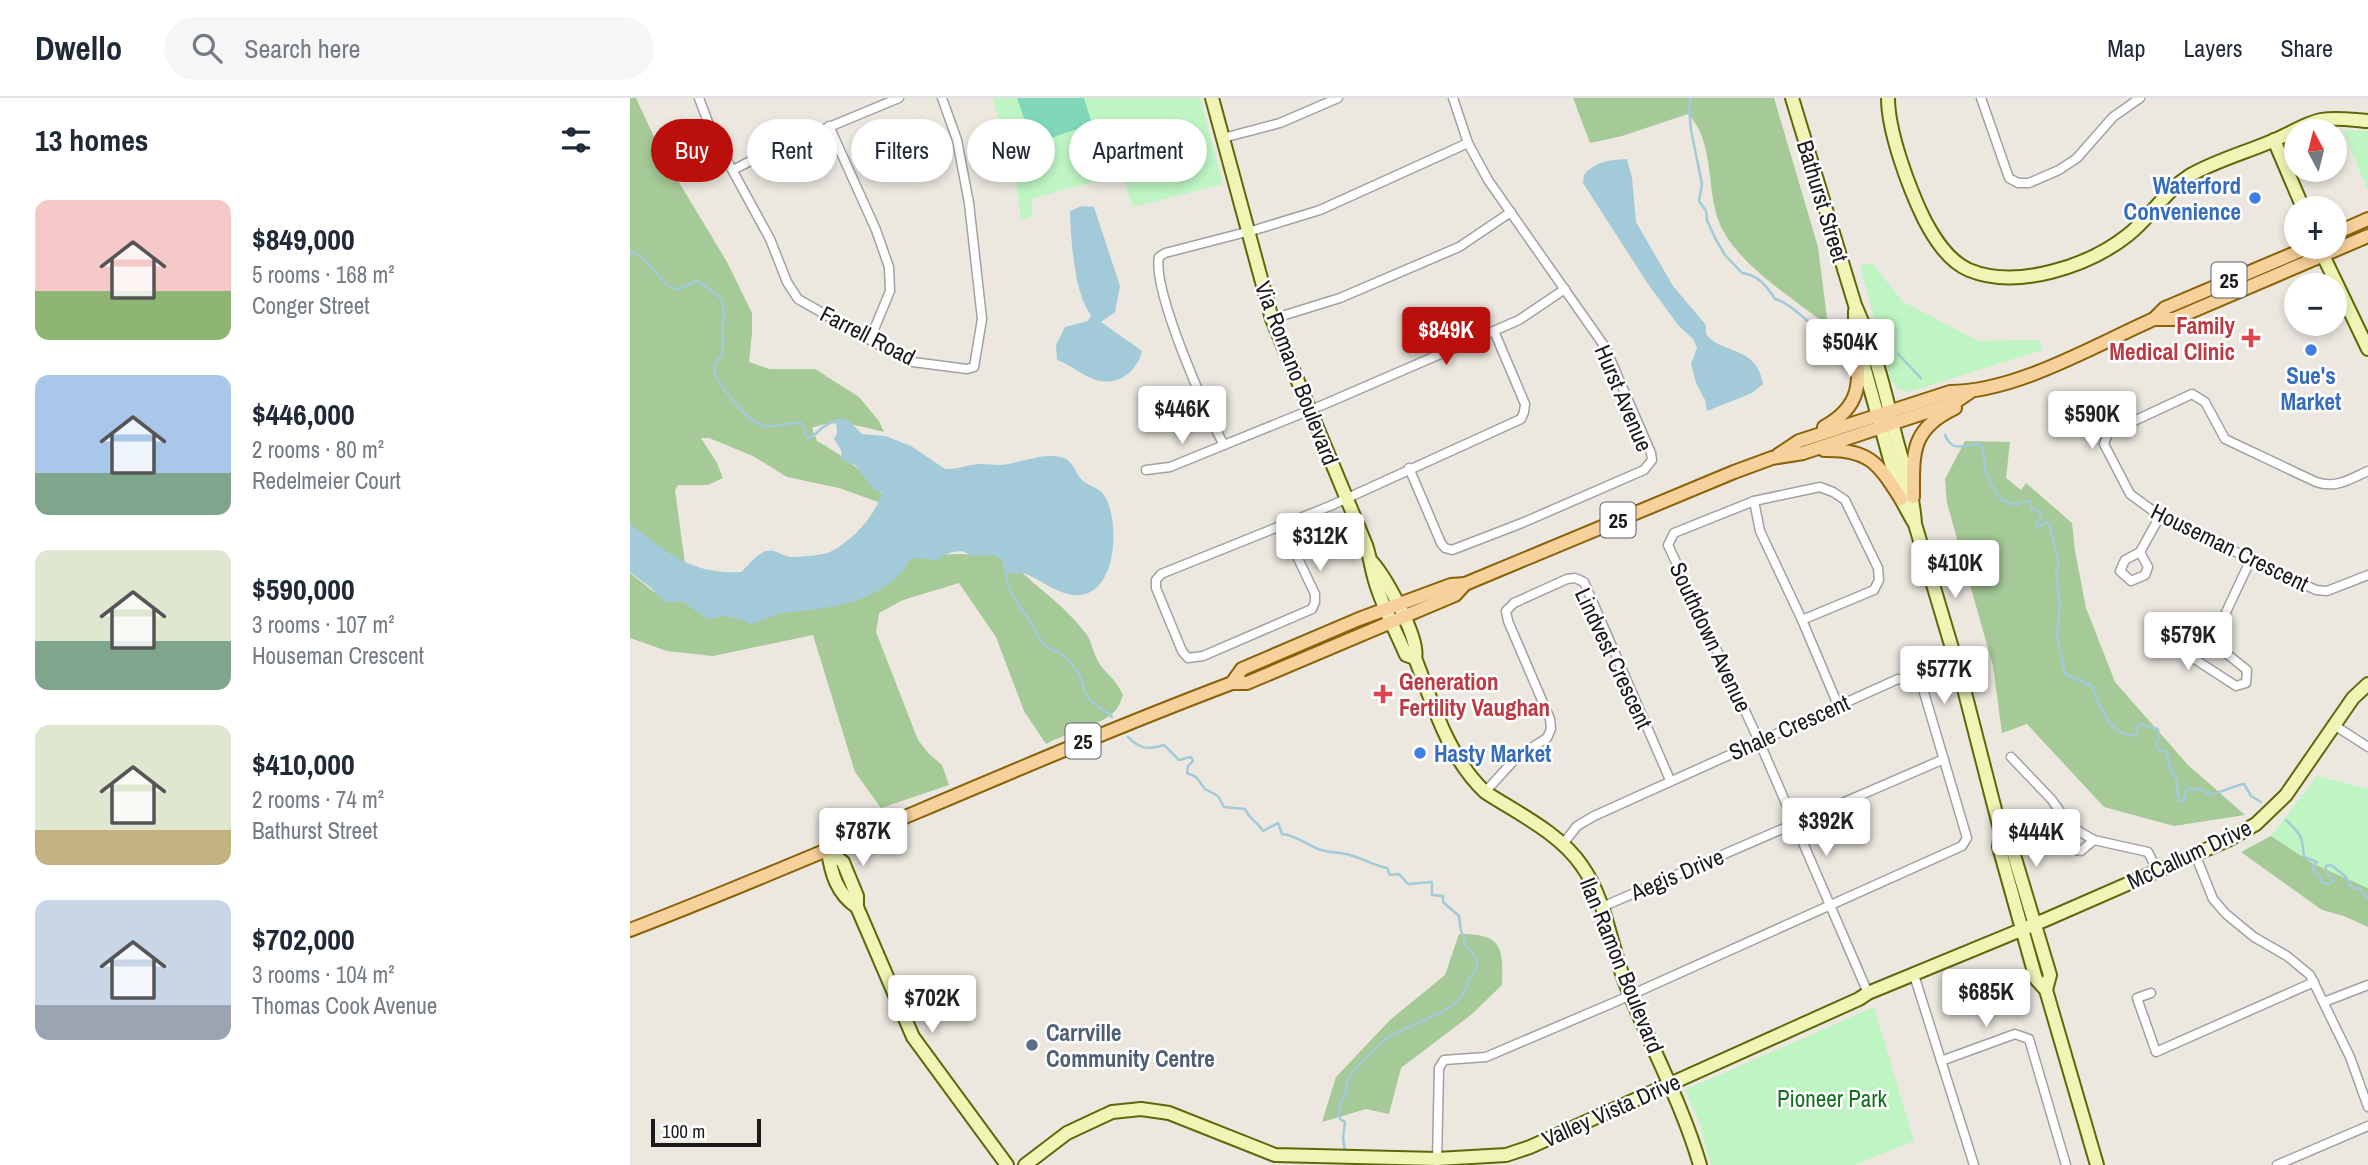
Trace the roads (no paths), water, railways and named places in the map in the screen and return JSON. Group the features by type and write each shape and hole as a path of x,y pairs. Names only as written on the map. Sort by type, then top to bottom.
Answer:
{"main road":[{"path":"2347,228 2368,219"},
{"name":"25","path":"2347,243 2368,236"},
{"name":"25","path":"630,930 828,851 1127,723 1232,683 1247,683 1451,585 1465,584 1672,497 1804,446 1885,419 1954,403 1970,392 2025,377 2154,319 2165,308 2284,258"},
{"name":"25","path":"2154,319 2174,319 2303,259"},
{"path":"1804,446 1849,409 1853,401 1859,380 1855,334"},
{"path":"1907,498 1916,442 1931,422 2005,382"},
{"path":"1804,446 1864,454 1878,464 1907,498"}],"street":[{"name":"Farrell Road","path":"699,98 707,119"},
{"path":"837,123 899,98"},
{"name":"Farrell Road","path":"733,170 770,239 787,282 798,299 913,362 967,369 974,367 982,319 970,203 957,140 942,98"},
{"name":"Via Romano Boulevard","path":"1212,98 1272,318 1373,562 1383,574 1395,613"},
{"path":"1223,138 1280,123 1338,98"},
{"name":"Hurst Avenue","path":"1409,468 1440,542 1445,548 1452,550 1522,523 1649,466 1651,453 1609,354 1488,180 1468,143 1453,98"},
{"name":"Bathurst Street","path":"1792,98 1855,305 1867,331 1885,419"},
{"path":"1888,98 1892,133 1916,204 1937,243 1967,269 1992,276 2035,276 2097,256 2130,234 2165,194 2190,176 2318,120 2342,118 2368,121"},
{"path":"1981,98 2010,178 2018,183 2029,183 2059,170 2077,158 2113,117 2140,98"},
{"path":"2274,140 2298,196"},
{"path":"1224,445 1178,341 1158,264 1159,257 1320,210 1468,143"},
{"path":"837,144 876,230 889,267 890,291 868,339"},
{"path":"733,170 747,162"},
{"path":"1272,318 1340,298 1452,250 1511,212"},
{"path":"2325,259 2362,324 2368,349"},
{"path":"1146,470 1170,467 1309,411 1494,331 1531,314 1564,289"},
{"name":"Bathurst Street","path":"1855,305 1855,334 1885,419 1963,685 2001,833 1999,847 2036,979 2046,990 2097,1165"},
{"path":"1282,525 1315,594 1312,609 1203,656 1188,658 1182,651 1156,588 1156,580 1166,570 1346,499 1409,468 1517,422 1523,416 1525,404 1494,331"},
{"name":"Houseman Crescent","path":"2368,471 2328,486 2316,482 2225,439 2205,402 2192,394 2108,433 2104,444 2130,494 2160,516 2316,590 2327,592 2368,575"},
{"name":"Southdown Avenue","path":"1802,620 1874,590 1880,580 1878,568 1845,500 1820,487 1754,501 1674,533 1668,545 1759,741 1868,993"},
{"path":"1754,501 1760,531 1838,705"},
{"path":"2140,552 2160,516"},
{"path":"2212,642 2251,559"},
{"name":"Lindvest Crescent","path":"1485,792 1517,757 1547,738 1552,729 1508,621 1507,611 1514,603 1567,579 1575,578 1584,582 1670,780"},
{"name":"Ilan Ramon Boulevard","path":"1395,613 1406,655 1415,658 1451,747 1475,783 1563,844 1582,865 1602,907 1615,956 1630,995 1690,1130 1700,1165"},
{"path":"2197,641 2212,642 2248,670 2246,683 2236,686 2196,660 2191,650 2197,641"},
{"name":"Shale Crescent","path":"1437,1162 1439,1068 1444,1060 1486,1057 1962,846 1967,838 1923,690 1918,683 1910,679 1898,679 1594,816 1577,826 1563,844"},
{"name":"McCallum Drive","path":"2022,928 2195,854 2256,824 2293,785 2358,691 2368,684"},
{"path":"2334,725 2368,747"},
{"path":"2011,757 2052,800 2068,823 2094,840 2148,852 2157,870"},
{"name":"Aegis Drive","path":"1602,907 1944,759"},
{"path":"2068,823 2067,845 2073,851 2081,851 2094,840"},
{"name":"Bathurst Street","path":"2001,833 2011,845 2036,924 2050,975 2046,990"},
{"path":"828,851 842,862 857,896 856,907 913,1037 1007,1165"},
{"path":"2195,854 2213,899 2226,914 2254,937 2287,956 2310,975 2350,1057 2368,1107"},
{"name":"Valley Vista Drive","path":"1025,1165 1067,1133 1112,1112 1140,1109 1169,1112 1275,1154 1437,1162 1506,1155 1868,993 2022,928"},
{"path":"1914,975 1974,1165"},
{"path":"2151,993 2137,998 2156,1052 2314,982"},
{"path":"2324,1002 2368,985"},
{"path":"1941,1061 2015,1034 2029,1040 2066,1165"},
{"path":"2277,1165 2368,1126"}],"water":[{"path":"1627,159 1632,178 1636,222 1673,286 1706,325 1706,334 1713,341 1738,352 1754,363 1763,384 1752,393 1707,411 1691,364 1697,348 1693,339 1678,325 1648,284 1583,183 1584,175 1598,164"},
{"path":"1082,206 1094,207 1120,286 1115,312 1101,322 1142,351 1130,372 1108,382 1091,378 1057,360 1056,345 1065,327 1088,321 1091,315 1077,280 1071,236 1070,211"},
{"path":"840,418 848,420 862,434 885,436 911,446 945,469 976,464 1005,465 1048,456 1065,459 1082,480 1102,492 1109,506 1112,520 1112,553 1109,568 1102,581 1093,591 1073,595 1026,574 1005,573 1002,560 993,555 973,556 962,551 952,552 935,560 910,560 900,574 887,585 856,601 821,609 783,613 751,624 725,617 709,620 683,602 665,602 630,572 630,524 681,560 708,570 723,572 741,572 766,551 792,557 811,556 830,552 847,541 869,519 882,492 874,490 855,465 842,460 841,450 834,439 837,433 836,421"}],"waterway":[{"path":"1691,98 1691,130 1702,184 1699,201 1706,211 1715,238 1725,255 1742,273 1761,282 1775,299 1797,312 1832,346"},
{"path":"630,252 643,259 671,287 679,289 697,281 720,298 724,308 723,346 714,366 715,373 725,391 750,418 764,426 801,423 808,438 836,421"},
{"path":"1898,354 1921,378"},
{"path":"1945,435 1955,446 1980,444 1986,474 2001,500 2017,505 2030,502 2032,509 2041,513 2037,528 2047,522 2050,527 2059,565 2056,572 2060,606 2057,636 2065,674 2092,686 2107,719 2119,731 2136,735 2140,724 2158,729 2156,745 2158,749 2168,753 2168,763 2176,778 2179,800 2183,801 2186,791 2190,789 2200,788 2207,794 2212,794 2244,784 2251,796 2261,802"},
{"path":"1006,572 1011,593 1041,642 1068,660 1079,674 1087,696 1112,717"},
{"path":"1128,737 1144,747 1164,745 1179,760 1191,757 1193,761 1188,766 1187,773 1196,777 1205,789 1218,796 1224,807 1245,809 1263,831 1278,823 1282,834 1322,850 1350,855 1387,868 1390,875 1399,874 1408,884 1432,882 1432,895 1443,896 1443,902 1459,916 1465,938 1464,945 1475,956 1476,969 1458,1000 1437,1014 1390,1036 1352,1074 1339,1111 1340,1119 1345,1122 1345,1152"},
{"path":"2286,820 2300,836 2304,857 2317,862 2313,870 2321,877 2321,882 2328,884 2333,881 2326,871 2326,866 2331,865 2345,876 2352,888 2359,888 2368,899"}],"place":[{"name":"Waterford Convenience","path":"2255,198"},
{"name":"Family Medical Clinic","path":"2251,338"},
{"name":"Sue's Market","path":"2311,350"},
{"name":"Generation Fertility Vaughan","path":"1383,694"},
{"name":"Hasty Market","path":"1420,753"},
{"name":"Carrville Community Centre","path":"1032,1045"}],"park label":[{"name":"Pioneer Park","path":"1832,1098"}]}
